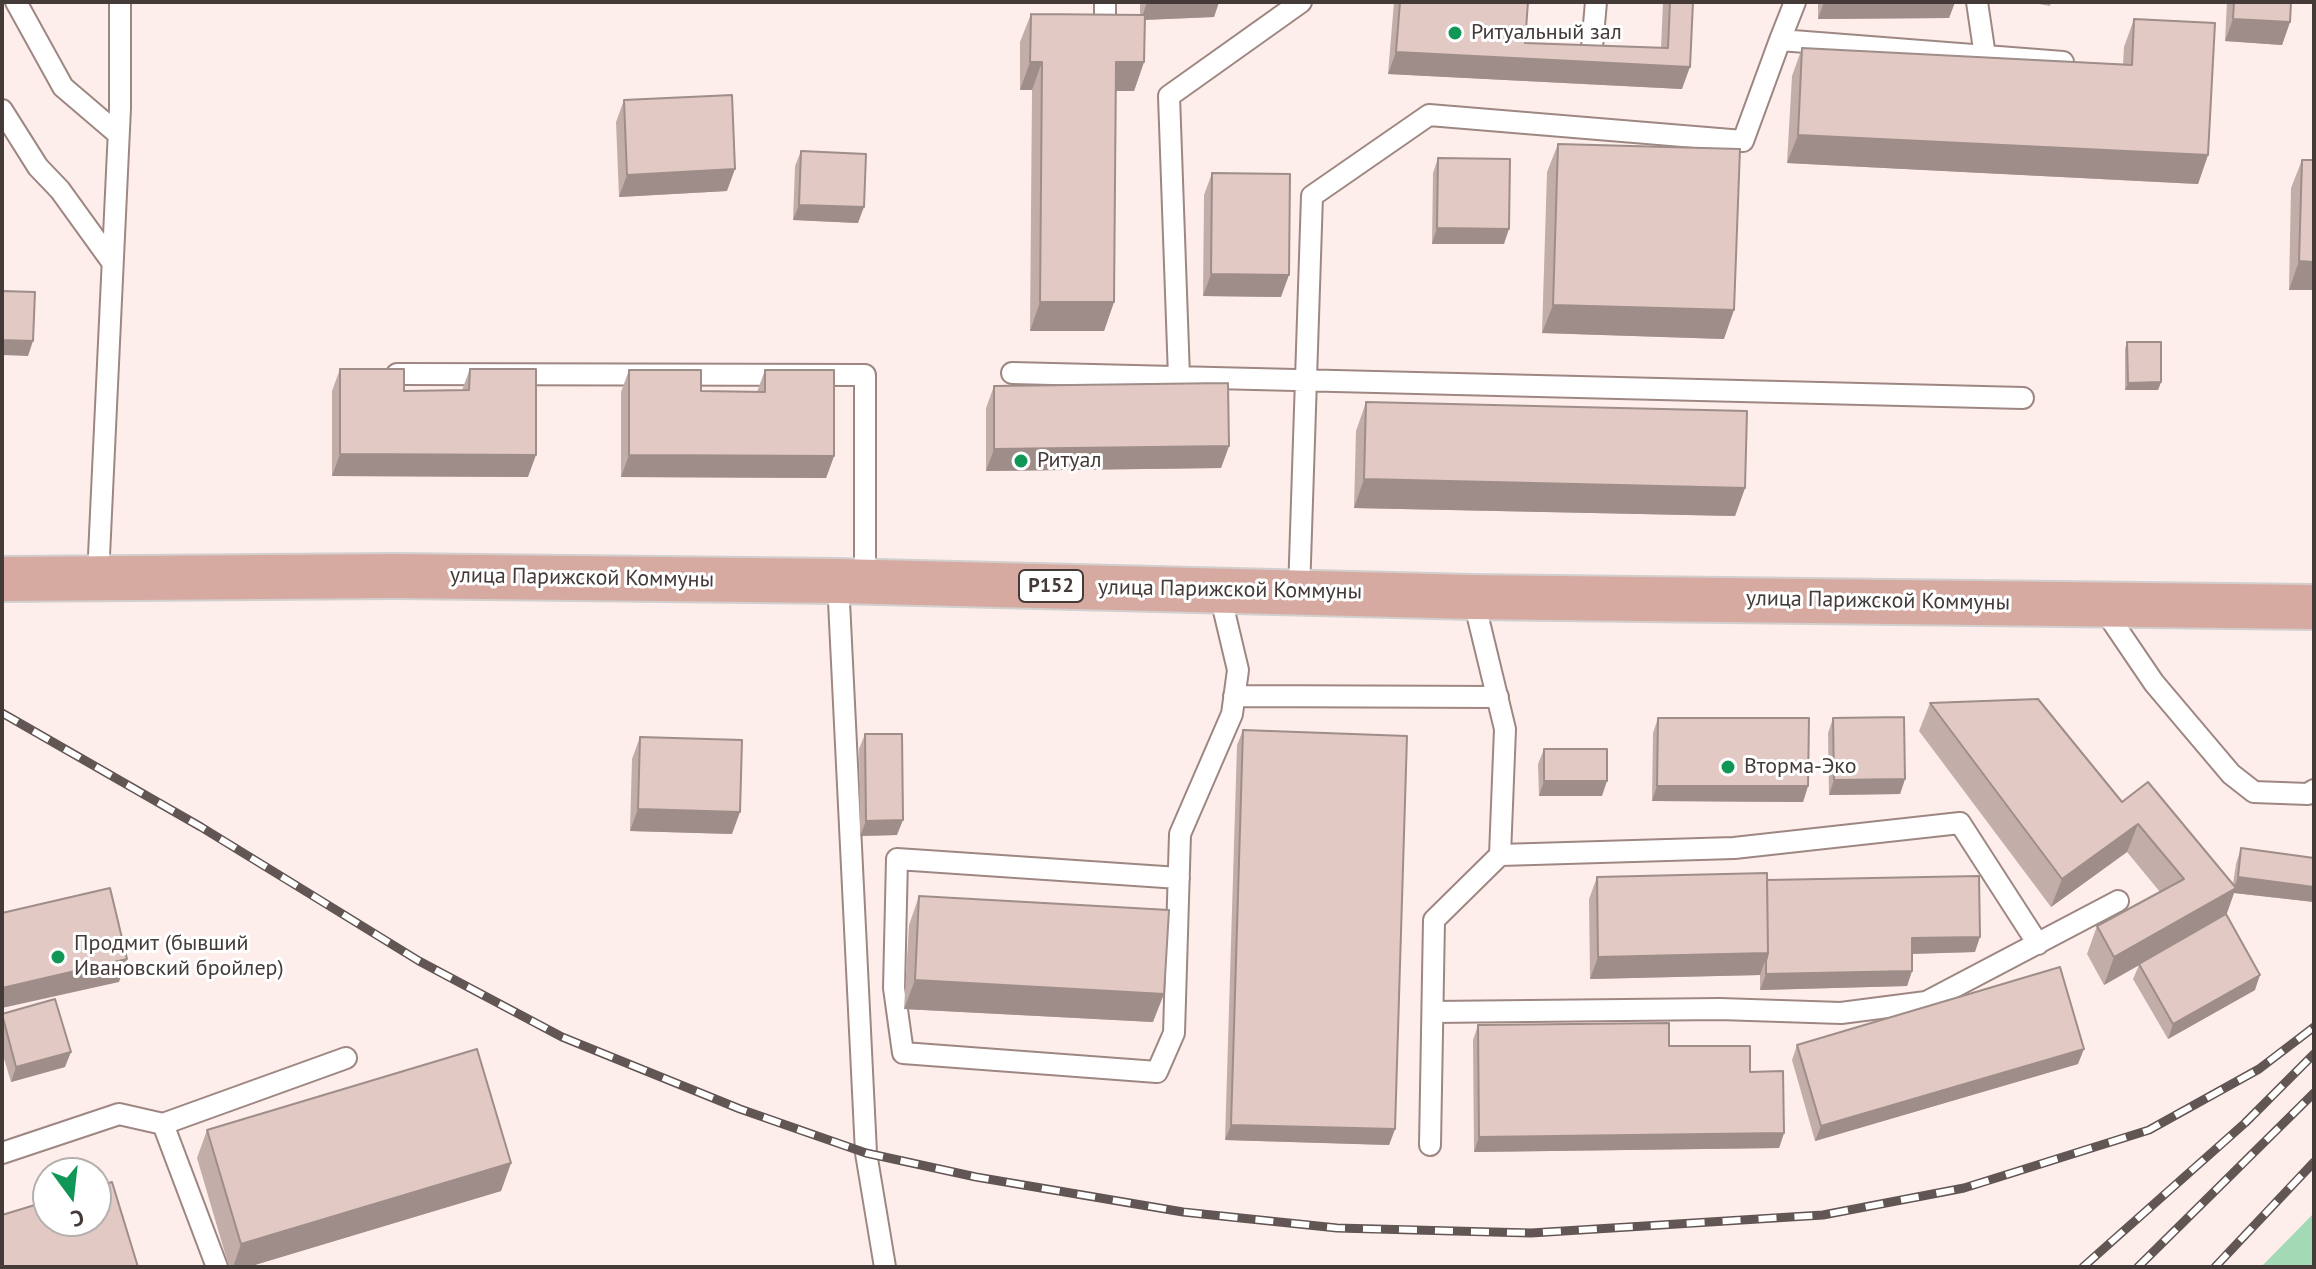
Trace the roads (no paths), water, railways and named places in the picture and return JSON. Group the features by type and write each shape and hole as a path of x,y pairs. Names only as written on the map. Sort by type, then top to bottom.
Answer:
{"main road":[{"name":"улица Парижской Коммуны","path":"2,579 851,581 1473,597 2314,607"}],"lane":[{"path":"16,2 63,87 118,134"},
{"path":"98,577 118,134 120,2"},
{"path":"1179,377 1169,96 1301,2"},
{"path":"1592,47 1596,2"},
{"path":"1299,592 1312,196 1429,115 1743,141 1795,2"},
{"path":"1977,2 1985,56"},
{"path":"1780,40 2083,64"},
{"path":"2,110 38,167 60,190 112,262"},
{"path":"1012,373 2023,398"},
{"path":"397,374 865,375 851,581 866,1153 885,1267"},
{"path":"1179,878 897,859 894,988 903,1053 1157,1072 1174,1033 1179,878 1180,834 1222,741 1238,670 1219,590"},
{"path":"1473,597 1505,729 1500,855"},
{"path":"2099,603 2154,683 2231,774 2254,792 2308,794 2314,790"},
{"path":"1234,696 1498,697"},
{"path":"1430,1145 1434,920 1500,855 1734,848 1960,823 2038,944"},
{"path":"1433,1012 1720,1009 1841,1013 1926,1002 2118,901"},
{"path":"2,1153 119,1114 163,1124 346,1058"},
{"path":"163,1124 217,1267"}],"railway":[{"path":"2,713 201,827 419,961 562,1037 740,1109 866,1153 976,1177 1183,1212 1337,1228 1531,1233 1823,1215 1964,1188 2149,1130 2259,1069 2314,1027"},
{"path":"2083,1267 2245,1123 2314,1054"},
{"path":"2138,1267 2314,1093"},
{"path":"2215,1267 2314,1162"}],"place":[{"name":"Ритуальный зал","path":"1455,33"},
{"name":"Ритуал","path":"1021,461"},
{"name":"Вторма-Эко","path":"1728,767"},
{"name":"Продмит (бывший Ивановский бройлер)","path":"58,957"}]}
